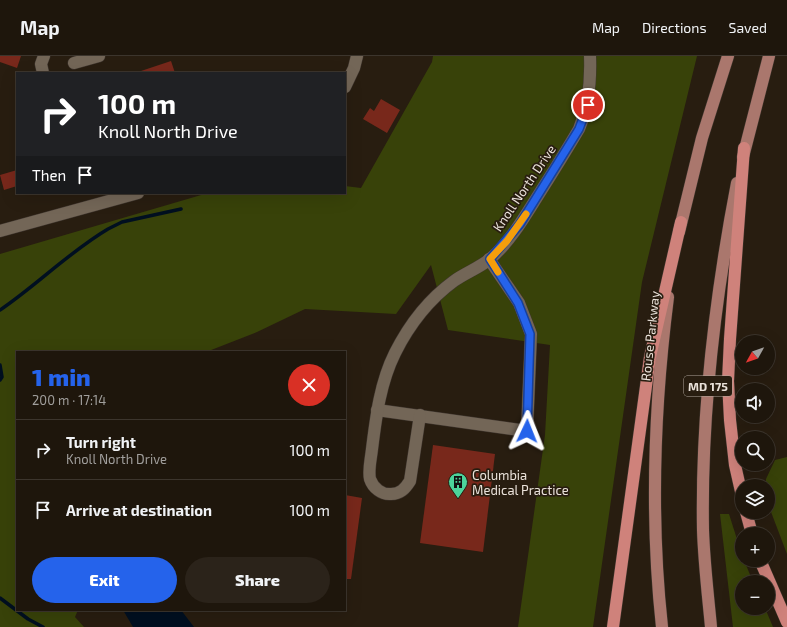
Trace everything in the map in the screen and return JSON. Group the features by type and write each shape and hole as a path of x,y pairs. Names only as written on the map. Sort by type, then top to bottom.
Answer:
{"highway":[{"path":"739,479 730,420 728,382 744,148"},
{"path":"613,627 650,357 681,222"},
{"path":"763,567 787,622"}],"main road":[{"name":"Rouse Parkway","path":"662,627 655,535 654,460 660,359 671,279 681,222 702,138 728,56"},
{"name":"MD 175","path":"711,627 703,531 704,456 709,370 727,237 744,148 769,56"}],"street":[{"path":"42,72 41,64 44,56"},
{"path":"72,64 99,56"},
{"path":"346,85 354,68 357,56"},
{"name":"Knoll North Drive","path":"420,415 410,481 399,492 388,494 382,493 374,486 369,473 377,410 385,376 394,355 409,328 437,294 454,281 490,259 520,224 579,129 586,113 589,97 590,56"},
{"path":"0,231 134,194"},
{"path":"377,410 527,431 530,334 518,303 490,259"}],"green space":[{"path":"433,56 697,56 642,282 593,627 518,627 545,435 550,345 448,330 431,265 396,314 305,309 257,332 209,351 16,351 16,611 78,611 75,617 84,627 0,627 0,254 205,194 346,194 346,186 361,188 432,62"},
{"path":"787,457 787,554 774,519 775,519 775,479 766,479 770,471 775,471 775,460"},
{"path":"720,514 729,514 735,533 735,567 747,567 750,575 735,575 735,615 768,615 773,627 733,627"}],"water":[{"path":"124,611 182,611 194,627 133,627"}],"building":[{"path":"0,56 21,56 17,68 0,62"},
{"path":"171,61 175,72 141,72"},
{"path":"381,99 400,110 387,133 363,119 370,108 374,111"},
{"path":"16,170 16,186 4,190 0,175"},
{"name":"Columbia Medical Practice","path":"433,445 495,454 483,552 420,543"},
{"path":"346,495 362,498 351,579 346,579"}],"waterway":[{"path":"0,310 66,258 108,229 122,222 181,209"},
{"path":"0,365 2,377 0,380"},
{"path":"0,598 16,610"},
{"path":"17,611 43,627"}],"slow traffic":[{"path":"498,272 490,259 507,241 526,214"}],"place":[{"name":"Columbia Medical Practice","path":"458,499"}],"route":[{"path":"527,431 530,334 526,319 518,303 490,259 520,224 579,129 588,105"}]}
